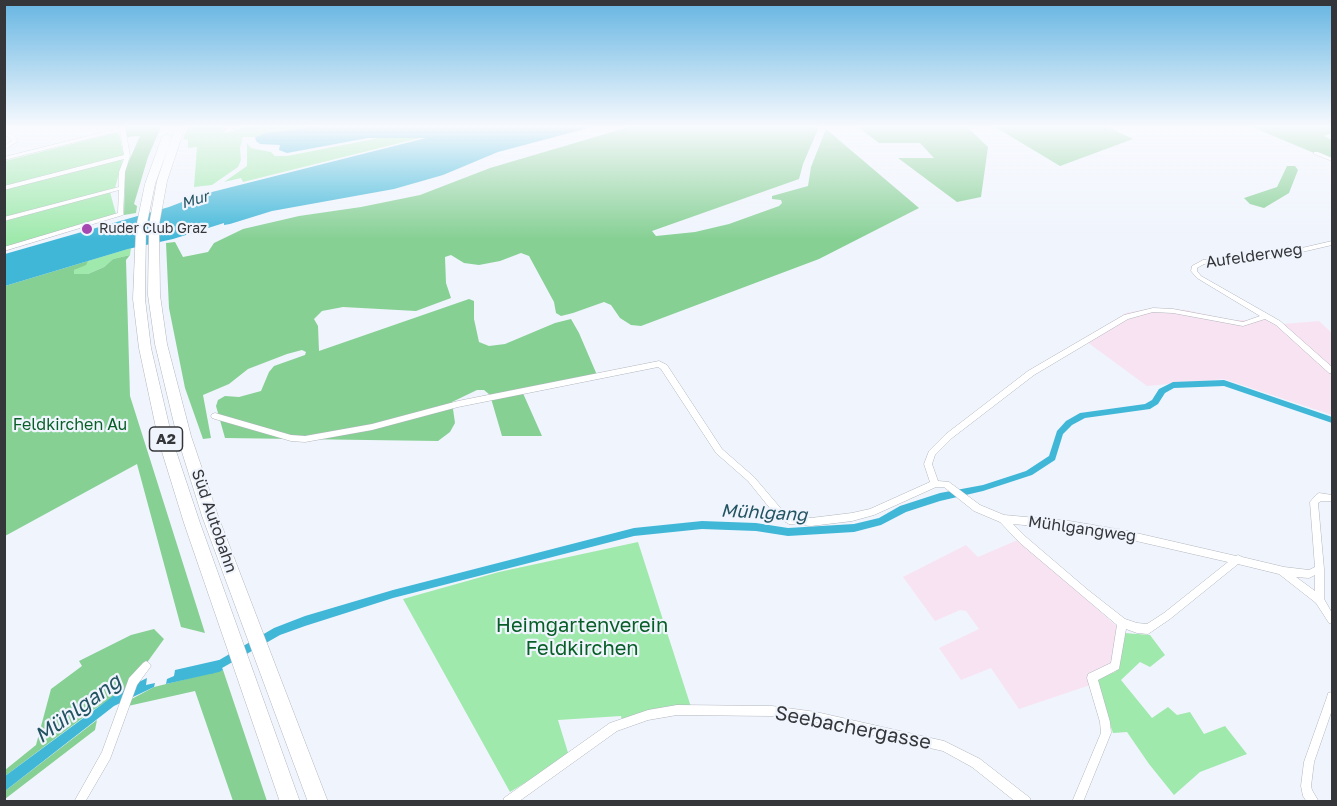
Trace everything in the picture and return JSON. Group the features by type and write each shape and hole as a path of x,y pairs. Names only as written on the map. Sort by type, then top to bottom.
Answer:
{"highway":[{"name":"Süd Autobahn","path":"156,165 144,209 146,249 171,388 210,516 318,801"},
{"name":"Süd Autobahn","path":"167,165 146,249 139,299 145,348 170,452 224,620 290,801"}],"street":[{"path":"4,188 94,165"},
{"path":"4,249 121,214 121,188 125,165"},
{"path":"4,219 121,188"},
{"name":"Aufelderweg","path":"1266,316 1199,277 1194,267 1203,262 1263,258 1332,243"},
{"path":"215,416 291,438 305,439 396,421 458,404 659,364 664,367 719,451 751,479 785,518 806,523 871,512 935,484 928,464 932,453 943,441 1031,373 1131,315 1153,310 1187,313 1237,324 1249,323 1266,316 1287,330 1332,371"},
{"name":"Mühlgangweg","path":"935,484 946,484 977,508 1003,519 1069,525 1123,534 1281,570 1309,574 1320,569"},
{"path":"1319,600 1320,569 1314,502 1319,497 1332,498"},
{"path":"1003,519 1023,540 1122,623 1137,628 1148,629 1238,559"},
{"path":"1281,570 1319,600 1332,620"},
{"path":"1077,801 1106,733 1092,678 1116,666 1122,623"},
{"path":"79,801 106,755 133,682 146,666"},
{"path":"1314,801 1307,792 1306,786 1309,762 1331,704"},
{"name":"Seebachergasse","path":"508,801 614,728 648,715 677,710 710,710 772,711 816,717 944,746 976,763 1026,801"}],"shaded area":[{"path":"1153,308 1186,310 1231,320 1250,320 1265,313 1283,324 1319,321 1332,333 1332,415 1224,379 1147,386 1083,339 1126,313"},
{"path":"1020,539 1124,633 1119,666 1115,672 1098,678 1096,683 1019,709 991,668 961,680 939,648 979,629 966,611 960,610 935,621 903,577 966,545 978,557"}],"green space":[{"path":"5,165 91,165 5,187"},
{"path":"101,165 121,165 115,188 5,218 5,189"},
{"path":"127,165 146,165 134,204 137,206 136,213 124,215 125,170"},
{"path":"196,165 239,165 212,185 194,187"},
{"path":"313,165 243,182 241,178 224,182 247,166"},
{"path":"501,165 803,165 799,179 652,231 656,236 695,232 729,224 779,206 782,203 781,200 772,199 772,196 808,186 812,165 868,165 919,208 819,259 641,326 631,325 620,318 611,305 604,302 561,316 556,313 554,302 529,256 521,253 500,261 479,265 464,263 451,255 445,257 446,283 451,298 416,311 343,307 322,311 314,319 318,326 319,351 469,299 474,301 474,319 479,342 489,346 505,344 555,323 571,319 597,375 522,391 542,436 502,436 490,395 484,390 477,390 452,402 455,423 450,432 438,441 225,438 216,406 218,400 225,396 239,397 261,391 274,366 305,355 306,352 302,350 248,369 229,384 203,395 211,438 203,439 185,388 169,308 166,243 175,242 183,257 208,252 214,243 243,229 299,216 420,195"},
{"path":"907,165 986,165 981,197 957,202"},
{"path":"1287,166 1295,166 1298,170 1289,193 1264,208 1250,204 1244,198 1277,187"},
{"path":"110,192 116,214 5,247 5,221"},
{"path":"131,248 130,255 113,259 104,267 88,274 74,274 74,270 88,261"},
{"name":"Feldkirchen Au","path":"130,255 126,260 130,396 205,633 181,627 137,464 5,536 5,286 88,261 86,265 74,270 74,274 88,274 104,267 113,259"},
{"name":"Heimgartenverein Feldkirchen","path":"638,542 691,707 622,721 621,716 558,720 569,756 510,792 403,599 499,572"},
{"path":"154,629 164,639 130,686 92,711 5,776 5,770 36,745 51,689 82,666 79,661 131,635"},
{"path":"1124,633 1150,635 1165,655 1150,667 1140,662 1121,680 1152,718 1168,707 1177,715 1190,712 1204,734 1225,726 1247,754 1200,772 1174,795 1127,732 1113,733 1096,683 1098,678 1115,672 1119,666"},
{"path":"223,670 267,801 233,801 195,691 128,706 128,701 154,687"},
{"path":"97,720 95,730 5,799 5,791"}],"water":[{"name":"Mur","path":"320,165 468,165 443,175 394,189 272,211 230,224 224,225 224,223 5,286 5,254 169,207 200,195"},
{"name":"Mühlgang","path":"219,660 223,670 219,672 166,684 167,679 174,676 175,670"},
{"name":"Mühlgang","path":"147,678 146,685 155,683 154,687 114,706 5,791 5,776 120,691"}],"waterway":[{"name":"Mühlgang","path":"212,669 277,631 305,621 393,594 634,532 702,525 756,527 788,532 854,528 881,521 903,509 1029,473 1052,458 1060,433 1069,423 1083,415 1147,407 1155,402 1162,391 1173,385 1224,383 1332,420"}],"place":[{"name":"Ruder Club Graz","path":"87,229"}]}
